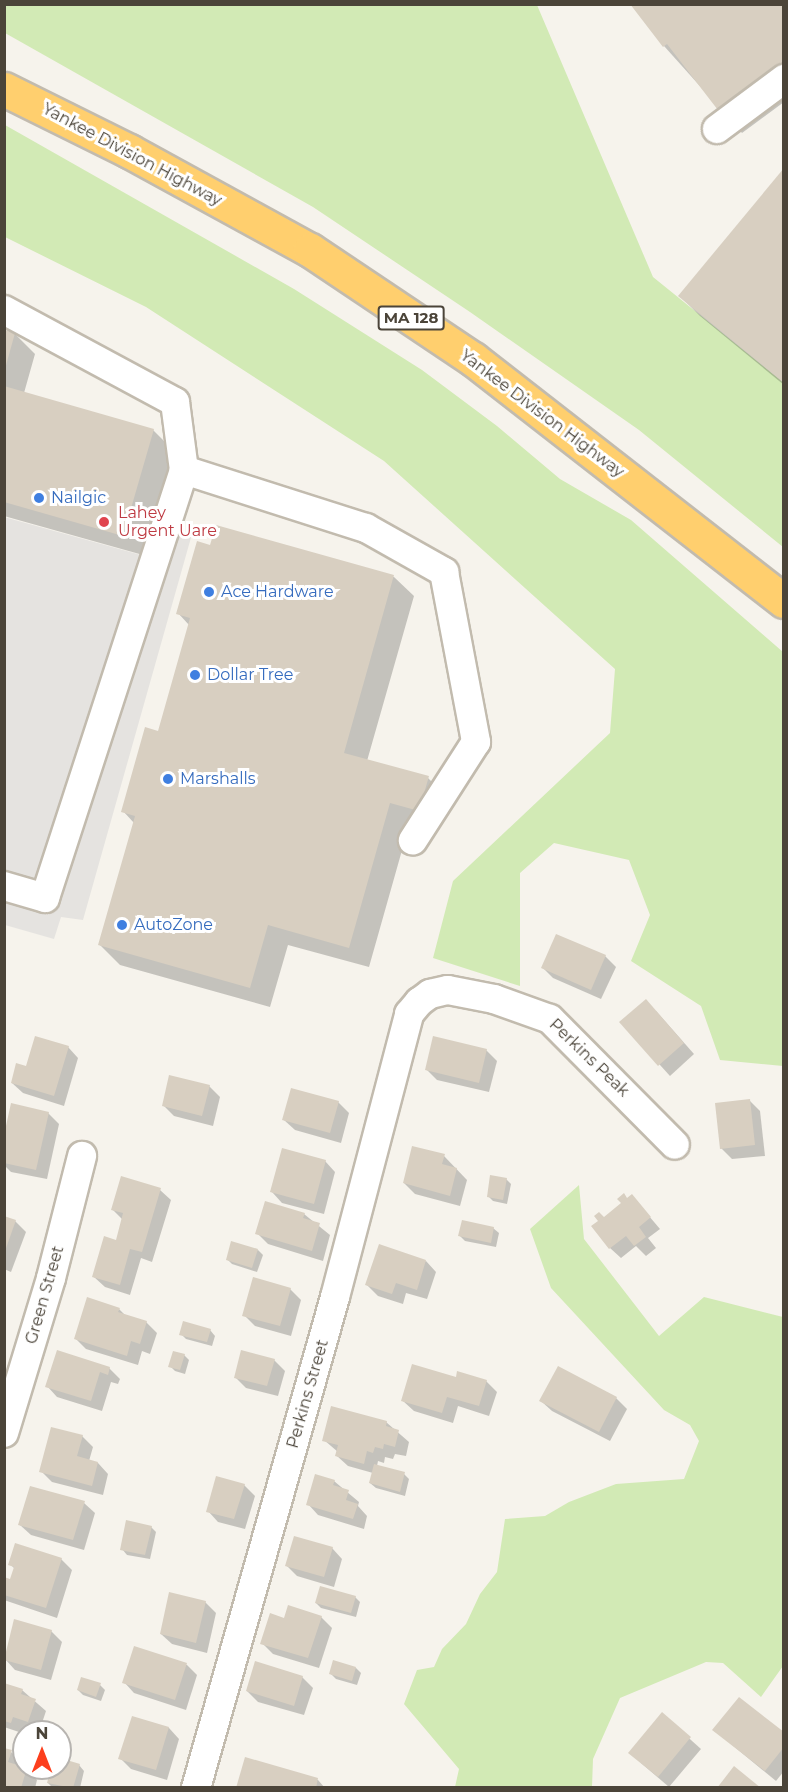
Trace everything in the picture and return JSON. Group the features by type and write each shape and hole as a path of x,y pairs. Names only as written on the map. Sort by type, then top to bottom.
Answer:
{"highway":[{"name":"Yankee Division Highway","path":"4,88 129,151 310,250 473,359 783,601"}],"street":[{"path":"717,129 783,79"},
{"path":"4,310 176,402 183,470 45,898 4,886"},
{"path":"183,470 366,528 444,572 476,742 413,840"},
{"name":"Perkins Peak","path":"419,1002 430,994 448,990 466,992 550,1019 675,1145"},
{"name":"Perkins Street","path":"196,1788 335,1297 409,1014 419,1002"},
{"name":"Green Street","path":"4,1432 51,1278 82,1156"}],"green space":[{"path":"4,5 537,5 653,277 783,382 783,547 639,430 470,312 313,207 5,33"},
{"path":"5,125 294,289 422,370 497,426 560,479 631,520 783,652 783,1066 720,1060 701,1006 631,961 650,915 629,860 554,843 520,873 520,986 433,958 453,881 610,733 615,669 384,461 146,307 5,237"},
{"path":"579,1185 584,1239 659,1336 704,1297 783,1317 783,1666 761,1697 723,1663 706,1662 620,1698 593,1759 592,1787 455,1787 459,1769 404,1704 417,1670 434,1667 442,1649 466,1624 480,1594 497,1572 505,1519 545,1516 569,1502 616,1484 684,1479 699,1441 690,1425 664,1410 551,1288 530,1229"}],"shaded area":[{"path":"4,517 159,560 169,530 192,534 83,920 61,917 54,939 5,925"}],"building":[{"path":"630,4 784,4 784,67 721,114 667,44 663,47"},
{"path":"784,168 784,383 678,296"},
{"path":"4,330 15,333 5,369 4,369"},
{"path":"4,386 154,429 123,536 4,502"},
{"path":"216,525 394,575 344,753 429,776 419,811 390,803 349,948 268,925 250,988 98,945 135,816 121,812 145,727 158,731 190,618 176,614 197,541 210,545"},
{"path":"556,934 606,955 591,990 541,968"},
{"path":"646,999 684,1043 658,1066 619,1022"},
{"path":"35,1036 69,1046 54,1096 11,1083 16,1063 26,1066"},
{"path":"433,1036 487,1049 479,1083 425,1070"},
{"path":"169,1075 210,1085 202,1116 162,1106"},
{"path":"291,1088 339,1101 330,1133 282,1120"},
{"path":"750,1099 755,1145 720,1149 715,1103"},
{"path":"11,1103 49,1112 36,1170 4,1163 4,1135"},
{"path":"412,1146 445,1154 442,1164 457,1168 450,1196 403,1183"},
{"path":"282,1148 326,1160 314,1204 270,1192"},
{"path":"490,1175 507,1178 503,1200 487,1197"},
{"path":"121,1176 161,1188 142,1252 130,1249 120,1285 92,1277 104,1236 116,1240 123,1213 111,1210"},
{"path":"624,1193 627,1198 632,1194 651,1217 639,1227 646,1237 634,1246 626,1236 609,1249 591,1226 598,1221 594,1216 599,1212 604,1217 621,1203 617,1199"},
{"path":"265,1201 305,1213 303,1218 320,1223 312,1251 255,1234"},
{"path":"4,1216 16,1220 5,1251 4,1250"},
{"path":"462,1220 494,1227 491,1243 458,1236"},
{"path":"231,1241 258,1249 252,1268 226,1260"},
{"path":"379,1244 426,1260 417,1290 396,1283 392,1294 365,1285"},
{"path":"253,1277 291,1288 280,1326 242,1316"},
{"path":"87,1297 120,1308 118,1312 147,1321 140,1344 131,1341 127,1356 74,1339"},
{"path":"183,1321 211,1329 207,1342 179,1335"},
{"path":"57,1350 110,1367 108,1375 100,1372 91,1401 45,1387"},
{"path":"241,1350 275,1359 267,1386 234,1378"},
{"path":"173,1351 185,1354 180,1370 168,1367"},
{"path":"412,1364 456,1377 457,1371 487,1380 479,1406 447,1397 442,1413 401,1401"},
{"path":"558,1366 617,1397 599,1432 539,1401"},
{"path":"331,1406 387,1421 386,1426 399,1430 395,1447 384,1444 383,1449 375,1447 373,1453 367,1451 364,1464 335,1456 338,1445 322,1441"},
{"path":"51,1427 83,1435 77,1456 98,1462 92,1486 39,1472"},
{"path":"374,1464 405,1472 400,1492 369,1483"},
{"path":"315,1474 335,1480 333,1485 349,1490 346,1500 358,1504 353,1519 306,1505"},
{"path":"216,1476 245,1484 234,1519 206,1512"},
{"path":"30,1486 85,1501 73,1540 18,1525"},
{"path":"126,1520 152,1526 145,1555 120,1550"},
{"path":"294,1536 333,1547 324,1577 285,1566"},
{"path":"15,1543 62,1558 46,1608 4,1595 4,1577 10,1579 14,1567 8,1565"},
{"path":"320,1586 356,1596 351,1613 315,1603"},
{"path":"169,1592 206,1601 196,1643 160,1634"},
{"path":"288,1605 322,1616 308,1658 260,1644 270,1613 284,1618"},
{"path":"14,1619 52,1630 41,1670 4,1660"},
{"path":"134,1646 187,1663 175,1700 122,1683"},
{"path":"333,1660 356,1667 352,1681 329,1674"},
{"path":"255,1661 303,1676 294,1706 246,1691"},
{"path":"81,1677 101,1683 96,1697 77,1690"},
{"path":"4,1683 23,1689 21,1694 36,1699 29,1720 13,1717 11,1723 4,1721"},
{"path":"739,1697 784,1732 784,1747 765,1771 712,1730"},
{"path":"662,1712 691,1737 658,1777 628,1753"},
{"path":"132,1716 169,1727 156,1770 118,1759"},
{"path":"4,1748 12,1750 8,1762 12,1763 12,1780 23,1780 21,1788 4,1788"},
{"path":"245,1757 318,1778 316,1788 236,1788"},
{"path":"72,1762 80,1764 73,1788 47,1783 48,1780 72,1780"},
{"path":"734,1766 761,1788 717,1788"}],"place":[{"name":"Nailgic","path":"39,498"},
{"name":"Lahey Urgent Uare","path":"104,522"},
{"name":"Ace Hardware","path":"209,592"},
{"name":"Dollar Tree","path":"195,675"},
{"name":"Marshalls","path":"168,779"},
{"name":"AutoZone","path":"122,925"}]}
